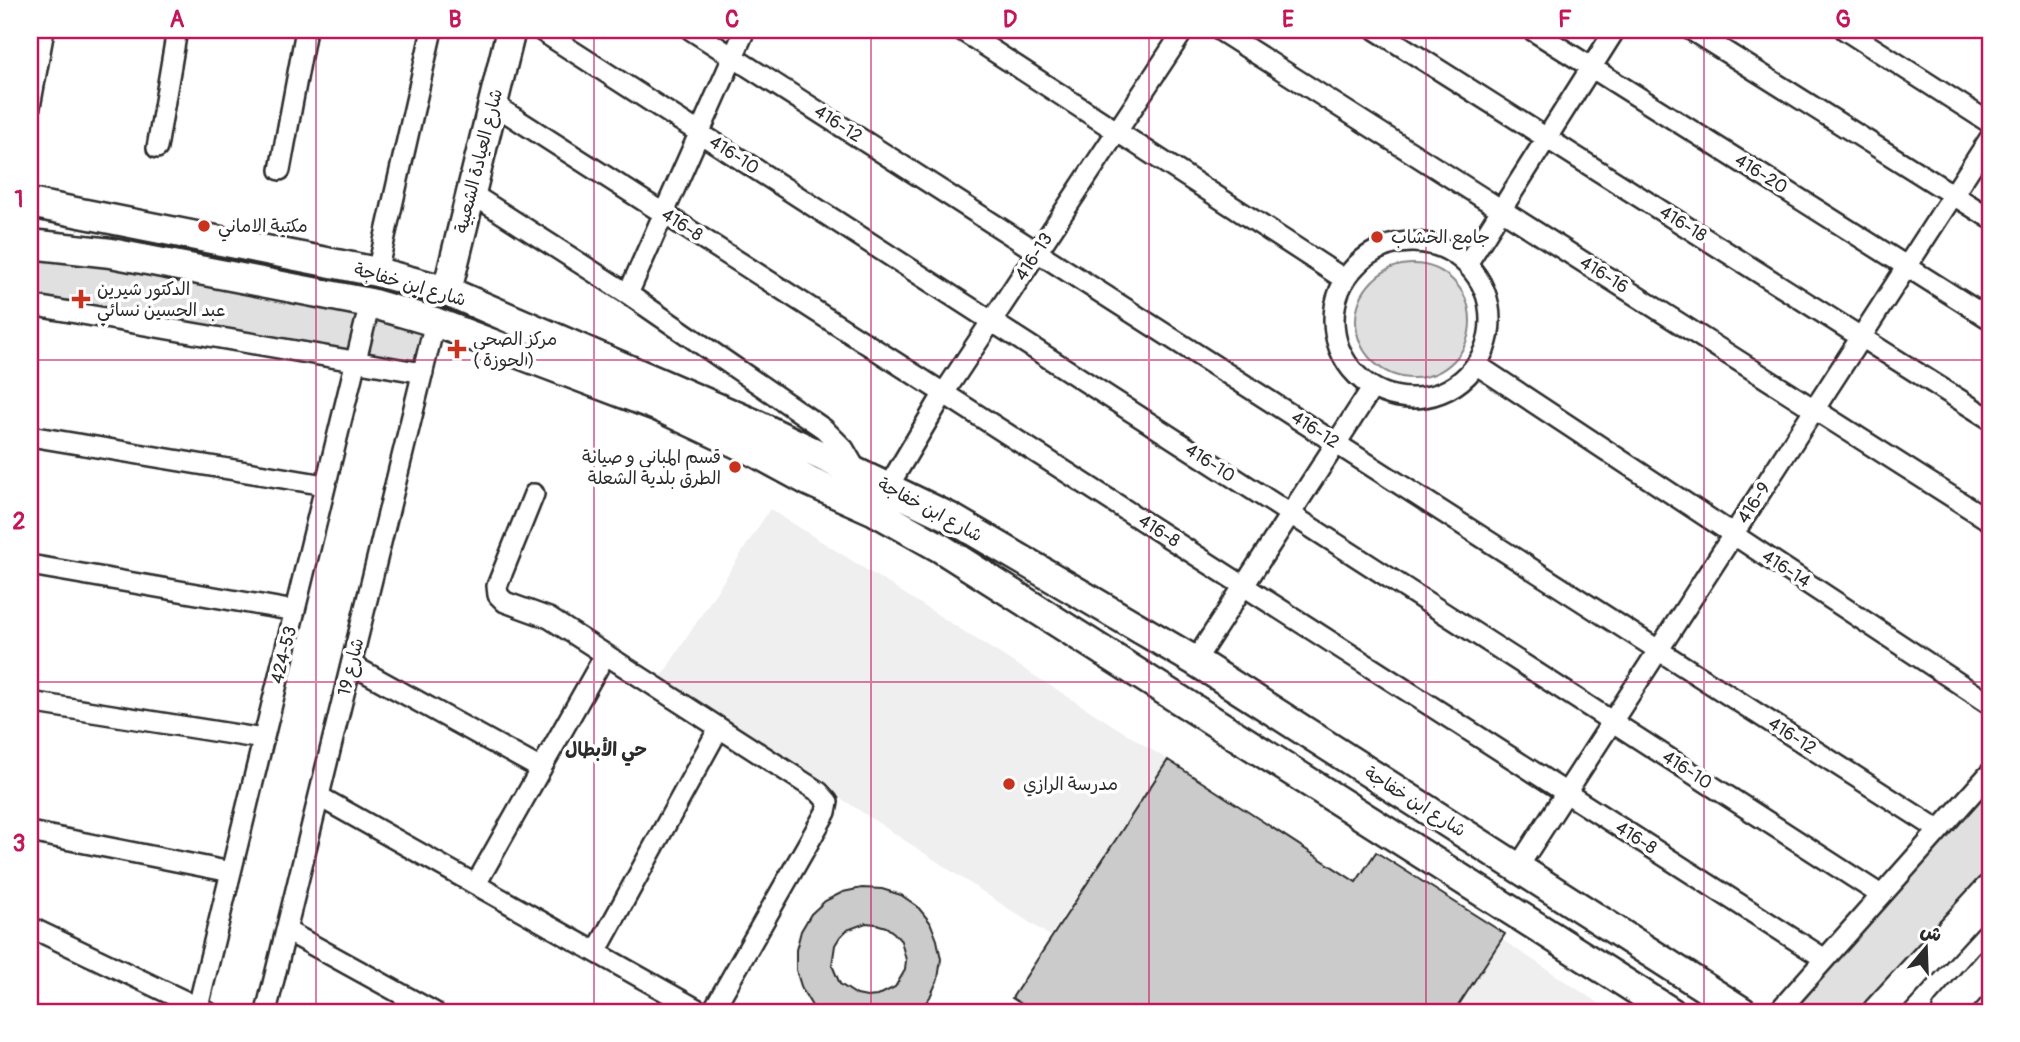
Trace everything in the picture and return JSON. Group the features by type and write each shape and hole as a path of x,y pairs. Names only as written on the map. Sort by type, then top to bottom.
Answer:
{"main road":[{"path":"1878,1012 1990,890"},
{"path":"1948,1012 1990,964"}],"street":[{"path":"30,107 44,30"},
{"path":"157,148 177,30"},
{"path":"280,170 306,30"},
{"path":"377,272 432,30"},
{"name":"شارع العيادة الشعبية","path":"447,291 510,30"},
{"name":"416-10","path":"540,30 1881,895"},
{"name":"416-12","path":"691,30 1939,830"},
{"path":"628,294 746,30"},
{"path":"961,30 1344,279"},
{"name":"416-13","path":"888,487 943,393 1184,30"},
{"name":"416-16","path":"1219,30 1990,521"},
{"name":"416-18","path":"1376,30 1990,419"},
{"name":"416-20","path":"1532,30 1990,319"},
{"path":"1467,264 1615,30"},
{"path":"1691,30 1990,218"},
{"path":"1845,30 1990,123"},
{"name":"416-8","path":"493,104 1825,959"},
{"name":"416-9","path":"1518,867 1990,138"},
{"path":"472,194 628,294 824,429 844,449 858,473 848,499"},
{"name":"شارع ابن خفاجة","path":"30,203 377,272 447,291 686,392 888,487 951,518 1195,661 1743,1012"},
{"path":"1402,242 1425,242 1448,250 1467,264 1481,281 1489,302 1491,323 1487,345 1477,365 1461,382 1441,393 1418,398 1394,396 1372,387 1353,372 1340,351 1334,327 1335,302 1344,279 1360,261 1379,248 1402,242"},
{"name":"شارع ابن خفاجة","path":"30,244 111,253 370,303 435,322 659,407 751,450 810,482 886,517 939,547 1671,1012"},
{"name":"424-53","path":"203,1010 231,872 370,303"},
{"path":"30,305 423,373"},
{"name":"شارع 19","path":"266,1012 435,322"},
{"name":"416-14","path":"1477,365 1990,704"},
{"path":"1195,661 1372,387"},
{"path":"30,436 325,485"},
{"path":"534,494 496,586 498,595 505,602 549,618 819,792 828,802 826,811 712,1012"},
{"path":"30,565 295,611"},
{"path":"476,884 605,654"},
{"path":"352,665 541,769"},
{"path":"30,702 263,739"},
{"path":"596,952 719,728"},
{"path":"1778,1012 1990,773"},
{"path":"320,797 702,1012"},
{"path":"30,832 231,872"},
{"path":"30,927 203,1010"},
{"path":"287,931 434,1012"}],"shaded area":[{"path":"30,259 99,261 234,282 428,331 420,367 30,301"},
{"path":"1413,264 1435,269 1453,281 1465,299 1470,321 1465,343 1453,361 1435,373 1413,378 1391,373 1373,361 1361,343 1356,321 1361,299 1373,281 1391,269"},
{"path":"770,509 1168,760 1050,936 660,679"},
{"path":"1990,782 1990,878 1869,1012 1782,1012"},
{"path":"1501,939 1612,1012 1454,1012"}],"building":[{"path":"1168,760 1356,882 1376,852 1505,934 1454,1012 1034,1012 1012,998"},
{"path":"862,888 882,889 901,895 917,906 930,922 941,959 938,979 930,997 918,1012 819,1012 812,1006 802,989 796,970 796,950 801,931 811,914 825,901 843,892","holes":["866,923 886,927 901,941 906,960 905,970 895,987 877,996 867,997 857,995 840,984 832,965 835,945 847,930"]}],"place":[{"name":"مكتبة الاماني","path":"204,226"},
{"name":"جامع الخشاب","path":"1377,237"},
{"name":"الدكتور شيرين عبد الحسين نسائي","path":"81,299"},
{"name":"مركز الصحي ( الحوزة)","path":"457,349"},
{"name":"قسم المباني و صيانة الطرق بلدية الشعلة","path":"735,467"},
{"name":"مدرسة الرازي","path":"1009,784"}],"district":[{"name":"حي الأبطال","path":"606,750"}]}
